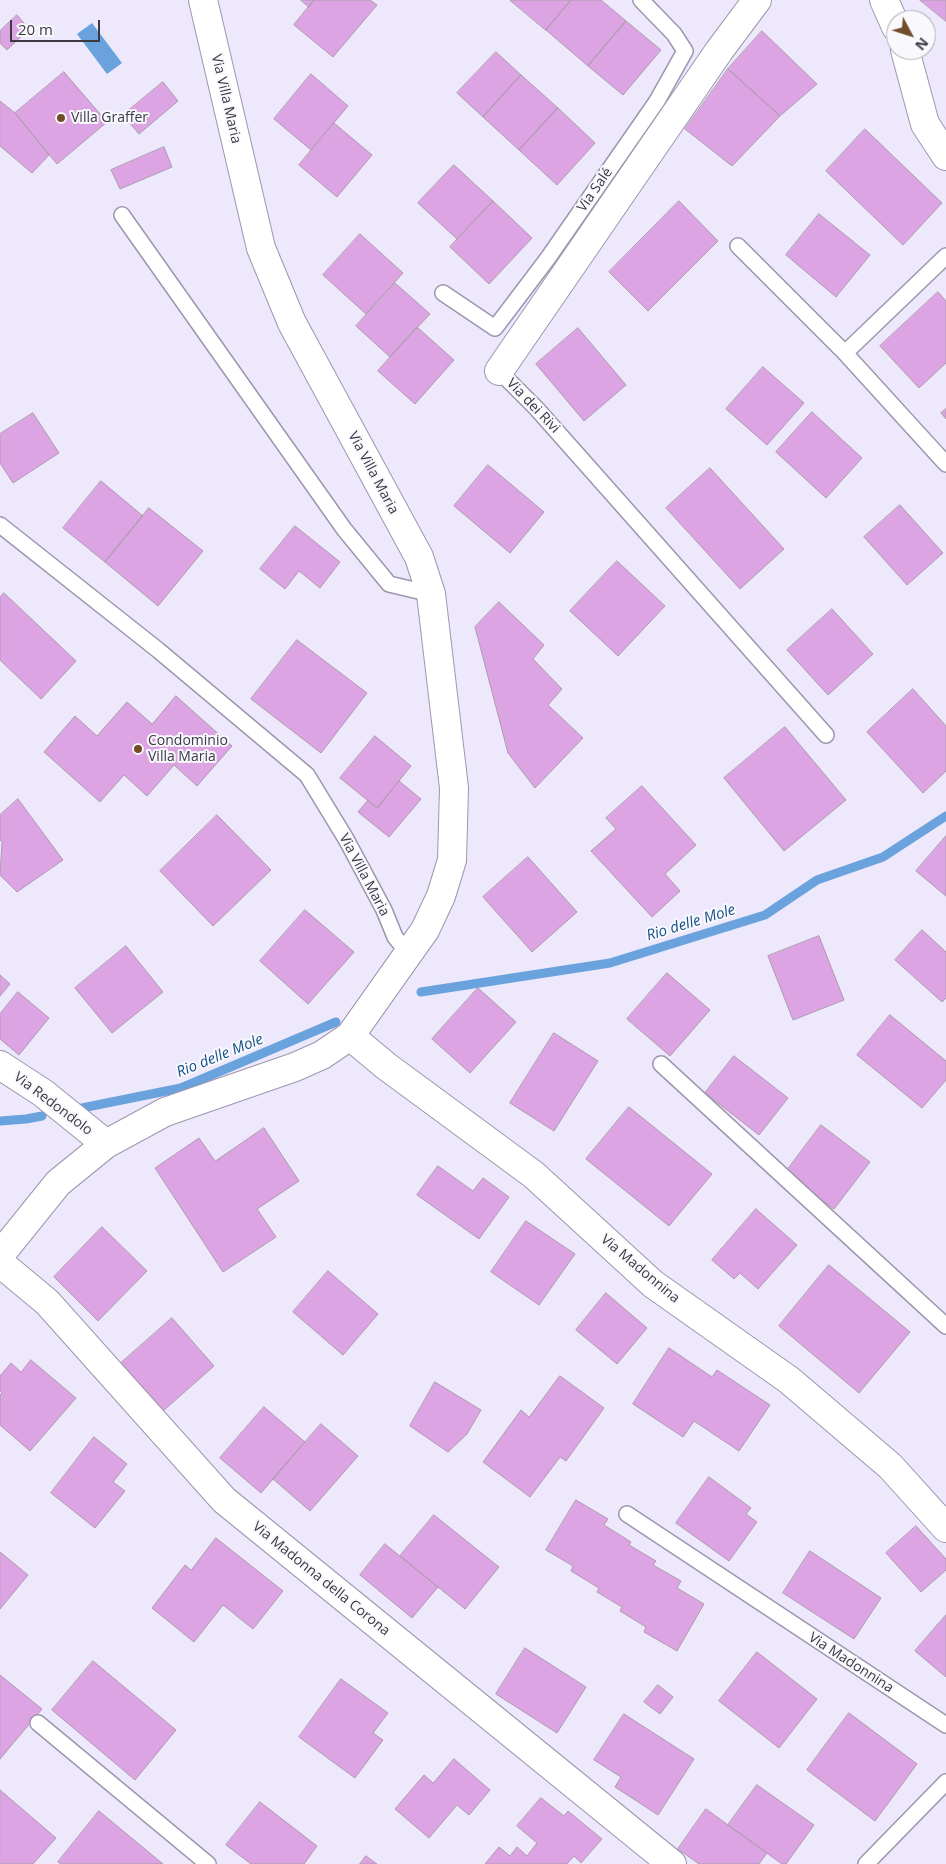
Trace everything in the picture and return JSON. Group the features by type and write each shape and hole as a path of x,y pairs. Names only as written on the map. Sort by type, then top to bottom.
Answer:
{"street":[{"name":"Via Villa Maria","path":"0,1255 58,1183 106,1144 165,1112 295,1068 322,1055 350,1036 425,930 441,896 452,860 454,788 431,594 419,557 292,323 261,248 203,0"},
{"name":"Via dei Rivi","path":"499,371 719,51 757,0"},
{"path":"908,60 925,124 946,156"},
{"name":"Via Madonnina","path":"350,1036 386,1066 534,1175 653,1284 789,1380 890,1466 946,1528"},
{"name":"Via Redondolo","path":"0,1064 43,1093 106,1144"},
{"name":"Via Madonna della Corona","path":"0,1263 47,1302 224,1500 672,1864"}],"lane":[{"name":"Via Salé","path":"443,293 495,328 548,258 657,101 685,51 674,34 641,0"},
{"path":"122,215 344,529 389,584 431,594"},
{"path":"738,246 844,353 946,464"},
{"path":"844,353 946,256"},
{"name":"Via dei Rivi","path":"499,371 537,409 826,735"},
{"name":"Via Villa Maria","path":"0,525 158,650 307,775 346,839 384,910 395,937 409,954"},
{"path":"661,1064 946,1326"},
{"name":"Via Madonnina","path":"627,1514 946,1725"},
{"path":"38,1723 208,1864"},
{"path":"866,1864 946,1782"}],"water":[{"path":"92,23 122,63 107,74 77,34"}],"building":[{"path":"301,0 314,0 309,7"},
{"path":"314,0 370,0 377,5 333,57 294,25"},
{"path":"510,0 571,0 546,30"},
{"path":"571,0 601,0 626,21 588,66 546,30"},
{"path":"920,0 946,0 946,21 936,13 936,10 932,10"},
{"path":"17,15 29,29 7,50 0,43 0,31"},
{"path":"626,21 661,50 623,95 588,66"},
{"path":"762,31 817,84 780,116 728,69"},
{"path":"496,52 521,75 483,117 457,93"},
{"path":"728,69 780,116 732,166 685,129"},
{"name":"Villa Graffer","path":"64,72 107,122 57,164 15,113"},
{"path":"311,74 348,106 311,150 274,119"},
{"path":"521,75 558,108 519,150 483,117"},
{"path":"163,82 178,101 139,134 123,115"},
{"path":"0,101 15,113 49,155 32,173 0,146"},
{"path":"558,108 595,143 557,185 519,150"},
{"path":"334,123 372,155 337,197 299,165"},
{"path":"865,129 942,203 903,245 826,171"},
{"path":"164,147 172,167 120,189 111,170"},
{"path":"454,165 493,201 457,239 418,203"},
{"path":"493,201 532,238 489,284 450,247"},
{"path":"679,201 718,241 648,311 609,272"},
{"path":"819,214 870,255 836,297 786,255"},
{"path":"360,234 403,273 366,314 323,275"},
{"path":"395,283 430,314 390,357 356,326"},
{"path":"938,292 946,301 946,363 919,388 880,346"},
{"path":"417,327 454,360 415,404 378,371"},
{"path":"578,328 626,385 584,421 536,364"},
{"path":"763,367 804,403 767,445 726,409"},
{"path":"946,409 946,419 941,413"},
{"path":"812,412 862,458 826,498 776,452"},
{"path":"33,413 59,453 13,483 0,463 0,434"},
{"path":"488,465 544,512 510,553 454,506"},
{"path":"710,468 784,549 740,589 666,508"},
{"path":"101,481 143,516 105,562 63,528"},
{"path":"900,505 943,553 907,585 864,537"},
{"path":"149,508 203,551 158,606 105,562"},
{"path":"295,526 340,562 320,588 299,571 285,589 260,569"},
{"path":"617,561 665,606 618,656 570,611"},
{"path":"4,593 76,661 41,699 0,660 0,597"},
{"path":"499,602 544,645 533,659 562,689 548,705 583,738 535,788 508,753 475,627"},
{"path":"832,609 873,654 828,695 787,650"},
{"path":"297,640 367,693 321,753 251,699"},
{"path":"913,689 946,726 946,771 923,793 867,732"},
{"name":"Condominio Villa Maria","path":"176,696 232,746 197,786 174,765 147,796 124,775 100,802 44,752 75,716 97,736 127,702 152,724"},
{"path":"785,727 846,800 784,851 724,778"},
{"path":"375,736 411,766 377,808 340,778"},
{"path":"399,781 421,799 389,837 358,812 368,800 377,808"},
{"path":"642,786 696,845 665,874 680,891 652,917 591,851 616,829 606,818"},
{"path":"18,799 63,860 17,892 0,875 2,842 0,840 0,815"},
{"path":"217,815 271,870 213,926 160,871"},
{"path":"946,836 946,896 916,871"},
{"path":"528,857 577,912 532,952 483,897"},
{"path":"305,910 354,952 308,1004 260,961"},
{"path":"922,930 946,952 946,998 942,1002 895,960"},
{"path":"819,936 844,1000 793,1020 768,956"},
{"path":"126,946 163,992 112,1033 75,988"},
{"path":"667,973 710,1010 670,1056 627,1019"},
{"path":"0,975 10,984 0,996"},
{"path":"478,988 516,1022 470,1073 432,1039"},
{"path":"18,992 49,1018 19,1055 0,1039 0,1014"},
{"path":"890,1015 946,1061 946,1080 922,1108 857,1055"},
{"path":"554,1033 598,1061 554,1131 510,1103"},
{"path":"734,1056 788,1098 759,1135 705,1093"},
{"path":"629,1107 712,1174 669,1226 586,1159"},
{"path":"821,1125 870,1162 834,1209 785,1173"},
{"path":"264,1128 299,1181 257,1209 276,1237 223,1272 155,1168 199,1138 215,1161"},
{"path":"438,1166 473,1191 483,1178 509,1197 479,1239 417,1195"},
{"path":"756,1209 797,1245 758,1289 740,1273 734,1279 712,1260"},
{"path":"526,1221 575,1254 539,1305 491,1272"},
{"path":"102,1227 147,1271 98,1321 54,1277"},
{"path":"829,1265 910,1332 859,1393 779,1326"},
{"path":"328,1271 378,1314 343,1355 293,1312"},
{"path":"606,1293 647,1328 617,1364 576,1330"},
{"path":"172,1318 214,1366 163,1411 121,1363"},
{"path":"669,1348 712,1377 717,1370 770,1405 739,1451 694,1421 683,1437 633,1404"},
{"path":"31,1360 76,1398 30,1451 0,1425 0,1395 2,1393 0,1391 0,1376 11,1363 21,1372"},
{"path":"560,1376 604,1408 566,1461 560,1457 530,1497 483,1462 521,1410 529,1417"},
{"path":"435,1382 481,1410 467,1434 448,1452 410,1426"},
{"path":"264,1407 305,1442 261,1493 220,1458"},
{"path":"321,1424 358,1456 310,1511 273,1479"},
{"path":"94,1437 127,1464 113,1482 125,1491 95,1528 51,1493"},
{"path":"709,1477 751,1508 746,1514 757,1522 729,1561 676,1523"},
{"path":"576,1500 608,1519 604,1525 631,1542 629,1545 656,1561 653,1565 681,1581 677,1588 704,1604 677,1651 644,1632 646,1627 620,1611 622,1607 597,1592 599,1588 571,1571 573,1566 546,1550"},
{"path":"434,1515 499,1567 465,1609 400,1556"},
{"path":"916,1526 946,1559 946,1570 921,1592 886,1553"},
{"path":"216,1538 283,1591 253,1629 223,1605 194,1642 152,1608 185,1565 191,1570"},
{"path":"385,1544 438,1587 412,1618 360,1575"},
{"path":"810,1551 881,1598 854,1639 783,1593"},
{"path":"0,1552 28,1575 0,1609"},
{"path":"946,1615 946,1677 915,1651"},
{"path":"525,1648 586,1687 557,1733 496,1694"},
{"path":"757,1652 817,1699 779,1748 719,1701"},
{"path":"93,1661 176,1730 135,1780 52,1710"},
{"path":"0,1675 42,1709 0,1759"},
{"path":"341,1679 388,1713 373,1733 383,1740 355,1778 299,1737"},
{"path":"658,1685 673,1697 660,1714 644,1702"},
{"path":"849,1713 917,1764 875,1821 807,1770"},
{"path":"624,1714 694,1759 658,1815 615,1787 621,1777 594,1760"},
{"path":"454,1759 490,1790 469,1815 457,1805 429,1838 395,1809 424,1775 433,1783"},
{"path":"757,1785 814,1825 786,1864 782,1864 728,1825"},
{"path":"0,1790 56,1838 33,1864 0,1864"},
{"path":"541,1798 564,1816 568,1811 602,1839 581,1863 574,1856 567,1864 485,1864 499,1847 510,1856 517,1847 527,1856 537,1843 517,1826"},
{"path":"260,1802 317,1846 304,1864 251,1864 226,1845"},
{"path":"706,1809 767,1853 759,1864 699,1864 678,1849"},
{"path":"99,1811 163,1864 61,1864 58,1862"},
{"path":"366,1856 377,1864 360,1864"}],"waterway":[{"name":"Rio delle Mole","path":"421,992 610,963 765,915 817,880 883,857 946,816"},
{"name":"Rio delle Mole","path":"82,1108 181,1088 336,1022"},
{"name":"Rio delle Mole","path":"0,1121 42,1116"}],"place":[{"name":"Villa Graffer","path":"61,118"},
{"name":"Condominio Villa Maria","path":"138,749"}]}
